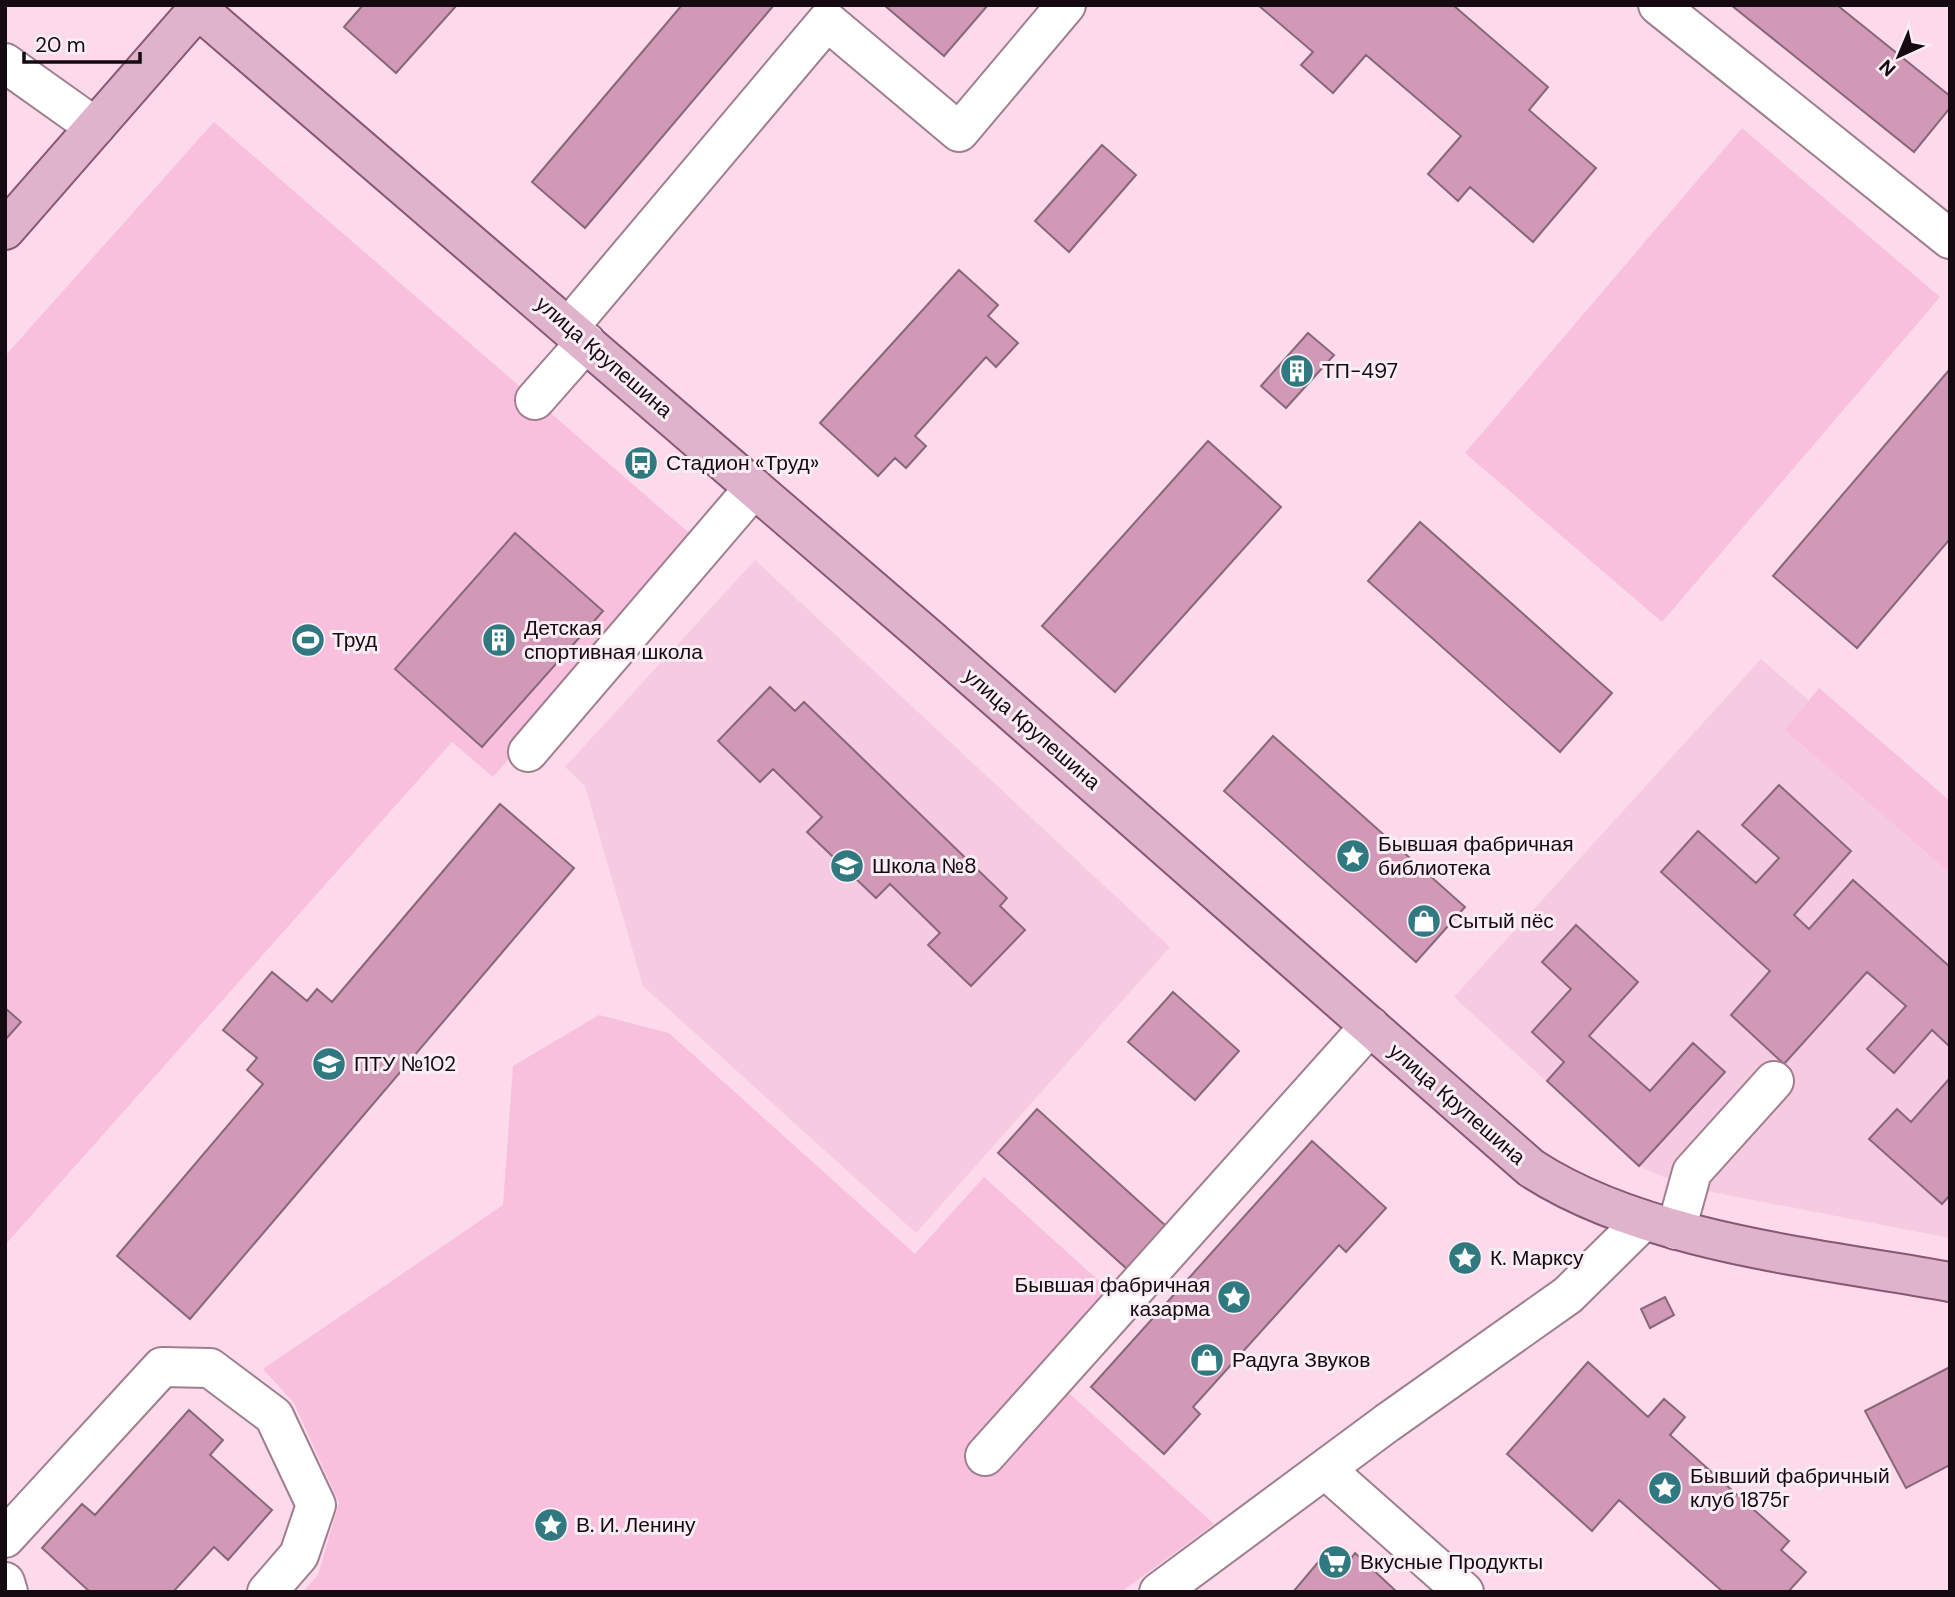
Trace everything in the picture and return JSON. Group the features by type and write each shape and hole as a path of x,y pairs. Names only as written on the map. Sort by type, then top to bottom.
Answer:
{"main road":[{"name":"улица Крупешина","path":"199,7 578,334 1531,1168 1563,1189 1660,1225 1950,1282"},
{"path":"5,230 199,7"}],"lane":[{"path":"535,400 578,334 827,21 959,132 1066,5"},
{"path":"1658,5 1950,239"},
{"path":"5,63 95,127"},
{"path":"528,752 754,488"},
{"path":"985,1456 1370,1026"},
{"path":"1159,1592 1325,1469 1569,1295 1660,1225 1692,1172 1774,1081"},
{"path":"5,1538 162,1367 210,1368 274,1416 316,1505 299,1555 267,1592"},
{"path":"1325,1469 1464,1592"},
{"path":"5,1582 8,1592"}],"shaded area":[{"name":"Труд","path":"214,122 696,539 493,777 452,742 5,1245 5,356"},
{"path":"1742,128 1940,297 1662,622 1465,453"},
{"name":"Школа №8","path":"755,560 1170,947 916,1233 643,986 585,786 565,767"},
{"path":"1761,659 1950,823 1950,1238 1686,1187 1639,1166 1454,997"},
{"path":"1819,688 1950,801 1950,873 1785,730"},
{"path":"599,1015 669,1033 915,1254 984,1177 1109,1290 1041,1368 1214,1524 1121,1592 303,1592 318,1575 339,1503 294,1403 263,1369 503,1205 513,1066"}],"building":[{"path":"363,5 457,5 396,73 344,27"},
{"path":"682,5 774,5 585,228 532,182"},
{"path":"884,5 988,5 944,56"},
{"path":"1258,5 1453,5 1548,87 1529,110 1596,168 1533,242 1470,187 1458,201 1428,174 1461,136 1366,55 1333,93 1301,65 1313,52"},
{"path":"1731,5 1837,5 1950,96 1950,108 1914,152"},
{"path":"1102,145 1136,175 1069,252 1035,221"},
{"path":"959,270 998,305 988,316 1018,343 996,367 986,357 915,436 926,446 906,468 895,458 878,476 820,423"},
{"name":"ТП-497","path":"1308,333 1334,355 1286,408 1261,386"},
{"path":"1950,369 1950,539 1857,648 1773,576"},
{"path":"1208,441 1281,507 1115,692 1042,626"},
{"path":"1420,522 1612,693 1560,752 1368,581"},
{"name":"Детская спортивная школа","path":"515,533 603,611 482,747 395,669"},
{"path":"770,687 795,711 804,702 1007,898 1000,906 1025,930 971,986 928,945 940,933 890,884 876,898 807,832 822,817 773,769 760,782 718,741"},
{"path":"1273,736 1465,907 1416,962 1224,791"},
{"path":"1779,785 1851,851 1794,915 1809,929 1853,880 1950,967 1950,1047 1932,1030 1894,1073 1867,1049 1906,1006 1867,972 1784,1064 1731,1015 1770,971 1661,872 1698,831 1756,883 1779,858 1742,825"},
{"name":"ПТУ №102","path":"500,804 574,868 190,1319 117,1256 263,1084 247,1070 257,1058 223,1030 272,972 307,1001 317,989 332,1002"},
{"path":"1576,925 1638,982 1589,1036 1650,1091 1693,1043 1725,1072 1639,1166 1547,1081 1564,1062 1532,1032 1571,989 1542,962"},
{"path":"1173,992 1239,1051 1195,1100 1128,1042"},
{"path":"5,1008 21,1022 5,1040"},
{"path":"1950,1078 1950,1195 1942,1204 1869,1139 1897,1109 1911,1122"},
{"path":"1037,1109 1166,1226 1127,1269 998,1153"},
{"path":"1312,1141 1386,1208 1346,1252 1339,1245 1193,1407 1200,1414 1164,1454 1091,1387"},
{"path":"1665,1297 1674,1315 1650,1328 1641,1309"},
{"path":"1588,1362 1648,1417 1664,1399 1685,1417 1670,1435 1789,1541 1781,1550 1806,1572 1788,1592 1723,1592 1619,1500 1592,1531 1507,1454"},
{"path":"1950,1367 1950,1465 1906,1488 1865,1411"},
{"path":"189,1410 223,1440 210,1455 272,1510 228,1560 214,1547 173,1592 90,1592 42,1548 82,1504 95,1515"},
{"path":"1330,1548 1347,1564 1355,1553 1397,1592 1293,1592"}],"place":[{"name":"ТП-497","path":"1297,371"},
{"name":"Стадион «Труд»","path":"641,463"},
{"name":"Труд","path":"308,640"},
{"name":"Детская спортивная школа","path":"499,640"},
{"name":"Бывшая фабричная библиотека","path":"1353,856"},
{"name":"Школа №8","path":"847,866"},
{"name":"Сытый пёс","path":"1424,921"},
{"name":"ПТУ №102","path":"329,1064"},
{"name":"К. Марксу","path":"1465,1258"},
{"name":"Бывшая фабричная казарма","path":"1234,1297"},
{"name":"Радуга Звуков","path":"1207,1360"},
{"name":"Бывший фабричный клуб 1875г","path":"1665,1488"},
{"name":"В. И. Ленину","path":"551,1525"},
{"name":"Вкусные Продукты","path":"1335,1562"}]}
